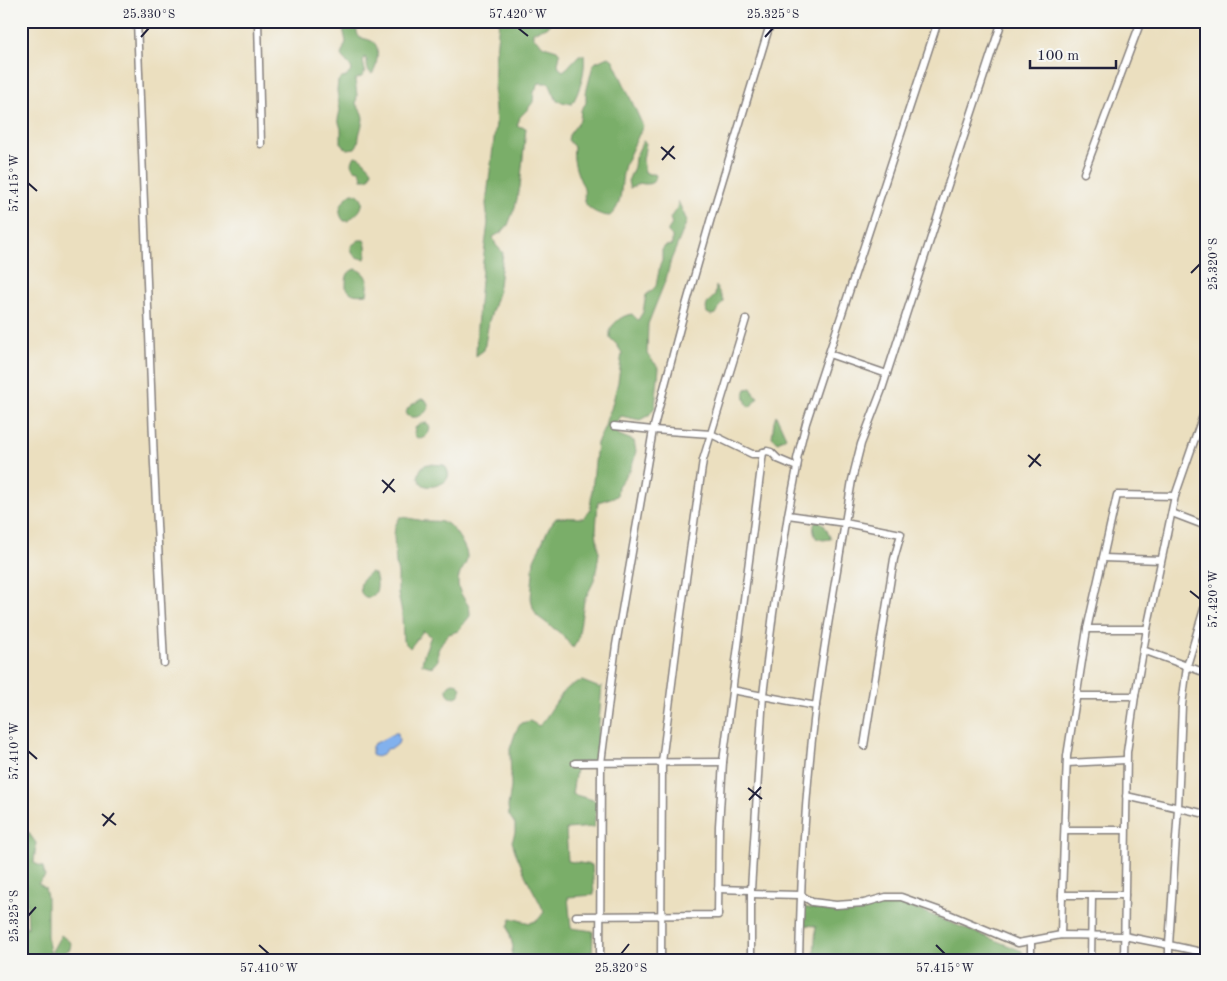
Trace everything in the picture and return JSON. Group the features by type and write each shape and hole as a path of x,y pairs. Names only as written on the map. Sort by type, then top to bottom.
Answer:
{"street":[{"path":"137,21 154,464 164,663"},
{"path":"258,21 260,144"},
{"path":"600,960 601,763 616,645 653,430 711,218 771,21"},
{"path":"831,354 938,21"},
{"path":"751,960 751,892 763,696 773,613 788,515 798,465 797,459 806,423 943,21"},
{"path":"799,960 808,788 816,706 852,480 861,444 887,374 1002,21"},
{"path":"1084,174 1142,21"},
{"path":"661,960 662,762 679,628 703,460 746,319"},
{"path":"831,354 887,374"},
{"path":"1124,960 1126,752 1143,650 1161,560 1176,496 1206,407"},
{"path":"614,426 711,434 752,454 767,451 771,452 778,460 798,465"},
{"path":"576,916 718,914 719,826 723,762 762,452"},
{"path":"1061,936 1067,763 1087,628 1117,495 1176,496"},
{"path":"1172,513 1206,526"},
{"path":"788,515 845,523 901,534 894,558 864,746"},
{"path":"1103,558 1161,560"},
{"path":"1169,960 1182,705 1187,666 1206,602"},
{"path":"1087,628 1147,629"},
{"path":"1143,650 1206,674"},
{"path":"732,690 816,706"},
{"path":"1078,696 1135,696"},
{"path":"1067,763 1126,760"},
{"path":"575,763 723,762"},
{"path":"1126,796 1206,814"},
{"path":"1064,830 1126,830"},
{"path":"718,889 801,895 812,902 836,906 864,903 886,897 901,897 946,913 1014,942 1022,943 1061,936 1124,936 1206,953"},
{"path":"1062,895 1124,895"},
{"path":"1092,895 1092,960"},
{"path":"1031,941 1031,960"}],"green space":[{"path":"346,21 355,21 358,36 375,44 377,50 376,67 372,74 368,70 365,57 363,61 365,71 363,76 355,80 356,104 361,111 363,120 357,146 348,149 341,143 341,129 338,119 340,110 337,91 338,81 346,77 352,70 341,55 346,42 343,28"},
{"path":"499,21 552,21 547,27 533,32 533,37 544,46 557,50 560,54 559,68 563,71 579,55 584,55 584,67 580,87 572,104 557,101 549,83 539,83 534,92 533,102 520,117 517,126 526,128 520,187 508,225 502,232 493,237 496,245 503,253 498,293 489,321 484,350 476,356 482,269 488,223 486,204 496,123 494,99 495,61"},
{"path":"609,57 613,60 643,126 625,165 618,205 610,216 596,213 586,204 584,187 575,164 574,147 568,140 569,135 580,120 581,110 586,103 586,93 593,65"},
{"path":"643,141 646,143 643,160 645,172 656,175 654,181 650,184 639,183 630,188 628,181 634,167 635,158"},
{"path":"355,156 372,170 368,179 362,179 359,170 354,169 352,166"},
{"path":"352,193 357,194 361,198 362,205 359,212 349,221 344,221 340,213 341,206"},
{"path":"678,201 687,221 648,324 647,354 659,368 655,407 649,415 640,420 621,416 616,424 617,434 634,441 636,451 630,470 618,486 617,496 598,502 596,531 599,553 596,573 584,601 578,640 573,648 560,633 537,616 533,608 531,598 534,560 549,527 556,518 584,518 590,510 597,443 611,409 618,382 622,353 610,338 610,329 619,319 628,315 632,314 638,320 643,312 646,295 656,286 662,261 662,250 665,246 672,245 672,236 668,230 672,224 670,218 677,208"},
{"path":"359,240 364,240 365,242 365,259 357,257 352,252 351,246"},
{"path":"356,269 363,273 367,279 367,294 355,294 346,287 348,273"},
{"path":"716,286 724,302 716,314 711,315 707,313 706,307 715,295"},
{"path":"751,388 758,397 749,407 745,393 746,389"},
{"path":"421,399 426,400 428,404 429,408 427,411 416,417 406,415 409,407"},
{"path":"776,415 786,437 778,442 772,437"},
{"path":"422,423 427,423 430,427 429,432 421,439 416,437 414,433 415,428"},
{"path":"424,465 444,465 447,469 448,477 443,483 426,486 421,483 418,477 420,470"},
{"path":"400,517 446,523 459,538 467,555 458,584 469,607 470,616 458,631 449,634 442,642 438,650 438,660 432,667 422,664 431,636 423,631 410,648 403,641 394,536 395,526"},
{"path":"817,520 824,525 831,539 823,540 816,538 814,524"},
{"path":"371,572 375,574 376,591 370,597 365,597 360,590 361,583"},
{"path":"582,681 600,688 602,685 596,761 577,763 572,794 597,801 594,827 566,829 568,861 592,865 594,895 568,897 571,928 593,931 592,960 510,960 513,947 508,927 511,918 530,923 538,920 544,912 526,877 512,841 515,833 515,824 509,815 508,806 511,787 510,749 521,723 530,721 539,726 564,692 575,683"},
{"path":"451,683 457,683 461,690 457,697 451,697 447,693 447,687"},
{"path":"22,830 28,832 36,843 34,863 43,867 45,877 38,883 45,888 47,897 47,937 51,956 53,957 52,951 61,935 71,943 70,949 65,952 66,960 21,960 21,897 24,925 28,928 26,886 23,876 21,876"},
{"path":"897,903 924,912 1022,951 1025,960 803,960 803,954 814,955 816,926 803,925 801,907 839,912"}],"water":[{"path":"398,733 398,744 393,748 387,749 379,756 372,755 372,746 374,744"}]}
